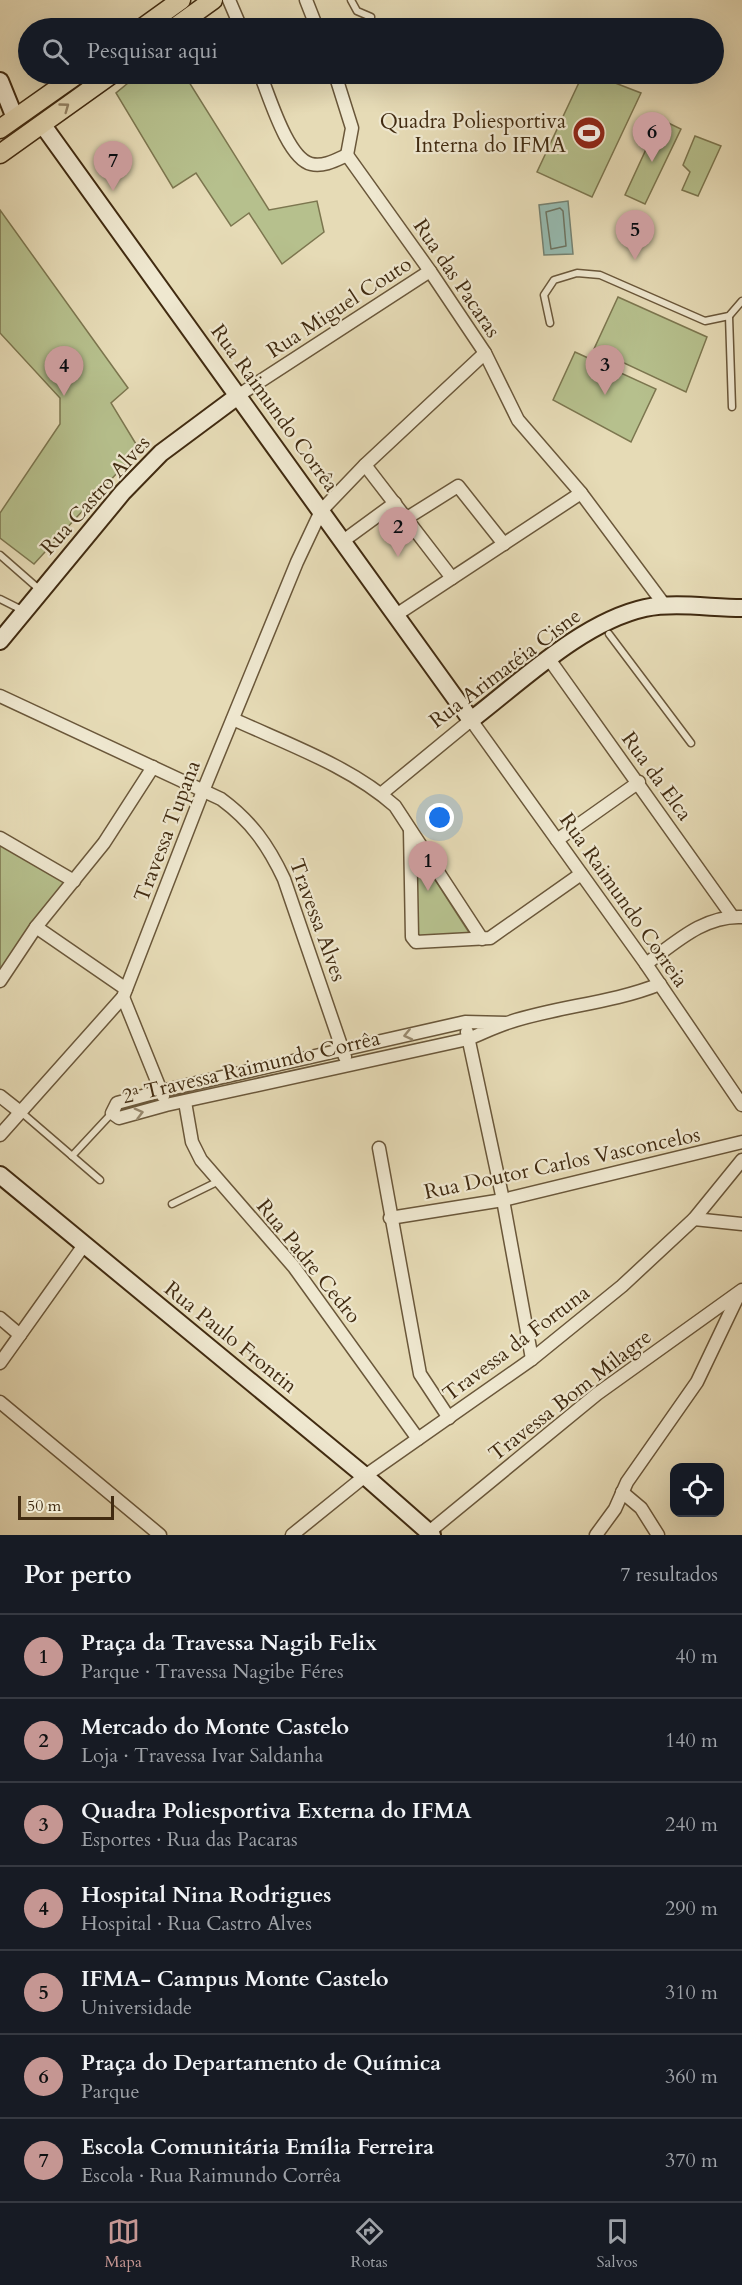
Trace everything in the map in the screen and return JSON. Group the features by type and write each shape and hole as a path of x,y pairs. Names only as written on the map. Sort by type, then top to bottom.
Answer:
{"main road":[{"path":"156,18 181,0"},
{"path":"188,18 213,0"},
{"path":"7,123 64,84"},
{"path":"0,154 96,84"}],"street":[{"path":"229,0 237,18"},
{"path":"306,0 313,18"},
{"path":"0,81 7,123"},
{"path":"264,84 288,141 303,161 319,165 347,155 352,128 337,84"},
{"name":"Rua Raimundo Corrêa","path":"42,124 471,720"},
{"name":"Rua das Pacaras","path":"347,155 485,353 518,420 581,494 666,607"},
{"name":"Rua Miguel Couto","path":"239,395 430,271"},
{"name":"Travessa Tupana","path":"0,1135 124,993 203,791 297,562 321,511 365,465 485,353"},
{"name":"Rua Castro Alves","path":"0,641 123,492 161,453 239,395"},
{"path":"365,465 452,578"},
{"path":"407,519 458,486 504,544"},
{"path":"396,615 581,494"},
{"path":"343,541 395,503"},
{"name":"Rua Arimatéia Cisne","path":"381,794 549,659 605,629 648,608 742,608"},
{"name":"Rua da Elca","path":"549,659 737,916"},
{"name":"Travessa Alves","path":"0,696 220,799 244,816 271,851 298,917 348,1065"},
{"path":"233,719 310,754 381,794 395,806 482,939"},
{"name":"Rua Raimundo Correia","path":"471,720 646,964 742,1105"},
{"path":"1,979 36,927 104,843 153,767"},
{"path":"557,840 639,782"},
{"path":"410,829 413,940 416,942 482,939 499,934 581,874"},
{"path":"0,838 74,881"},
{"path":"646,964 704,924 737,916"},
{"path":"36,927 124,993 166,1105"},
{"path":"507,1023 608,1001 660,984"},
{"path":"465,1022 503,1200 532,1359"},
{"name":"2ª Travessa Raimundo Corrêa","path":"465,1022 507,1023 468,1039 166,1105 118,1118 112,1113 117,1103 161,1091 465,1022"},
{"path":"0,1096 19,1111"},
{"name":"Rua Padre Cedro","path":"185,1102 192,1142 201,1160 294,1267 418,1439"},
{"name":"Rua Doutor Carlos Vasconcelos","path":"390,1218 503,1200 742,1142"},
{"path":"379,1148 420,1374 449,1418"},
{"name":"Travessa da Fortuna","path":"292,1535 365,1476 532,1359 622,1286 694,1219 742,1160"},
{"name":"Rua Paulo Frontin","path":"0,1175 431,1533"},
{"path":"694,1219 742,1224"},
{"path":"0,1363 84,1245"},
{"name":"Travessa Bom Milagre","path":"596,1535 608,1521 622,1492 697,1382 740,1292"},
{"name":"Travessa Bom Milagre","path":"431,1533 597,1394 740,1292"},
{"path":"0,1318 20,1335"},
{"path":"0,1402 160,1535"},
{"path":"622,1492 641,1508 658,1535"}],"lane":[{"path":"351,0 357,11 371,17"},
{"path":"550,322 544,295 554,280 577,273 600,275 705,321 729,316 742,301"},
{"path":"729,316 732,406"},
{"path":"0,555 40,591"},
{"path":"0,599 24,611"},
{"path":"605,629 691,743"},
{"path":"19,1111 100,1180"},
{"path":"72,1156 112,1113"},
{"path":"172,1204 219,1181"}],"green space":[{"path":"127,84 190,84 269,210 317,201 324,232 282,264 249,213 231,226 196,173 173,188 116,93"},
{"name":"Quadra Poliesportiva Interna do IFMA","path":"578,84 618,84 641,93 592,197 537,172"},
{"path":"660,119 681,129 645,204 625,195"},
{"path":"695,136 721,146 698,196 682,190 690,172 683,165"},
{"path":"0,210 128,388 111,403 139,449 34,564 0,538 0,513 60,424 60,398 0,333"},
{"path":"618,297 707,337 686,392 594,349"},
{"path":"575,352 656,389 631,442 553,400"},
{"path":"0,843 67,880 0,971"},
{"path":"414,847 470,934 415,939"}],"water":[{"path":"568,201 573,254 544,255 539,205"}],"place":[{"name":"Quadra Poliesportiva Interna do IFMA","path":"589,133"},
{"name":"Praça do Departamento de Química","path":"652,162"},
{"name":"Escola Comunitária Emília Ferreira","path":"113,191"},
{"name":"IFMA- Campus Monte Castelo","path":"635,260"},
{"name":"Quadra Poliesportiva Externa do IFMA","path":"605,395"},
{"name":"Hospital Nina Rodrigues","path":"64,396"},
{"name":"Mercado do Monte Castelo","path":"398,557"},
{"name":"Praça da Travessa Nagib Felix","path":"428,891"}]}
